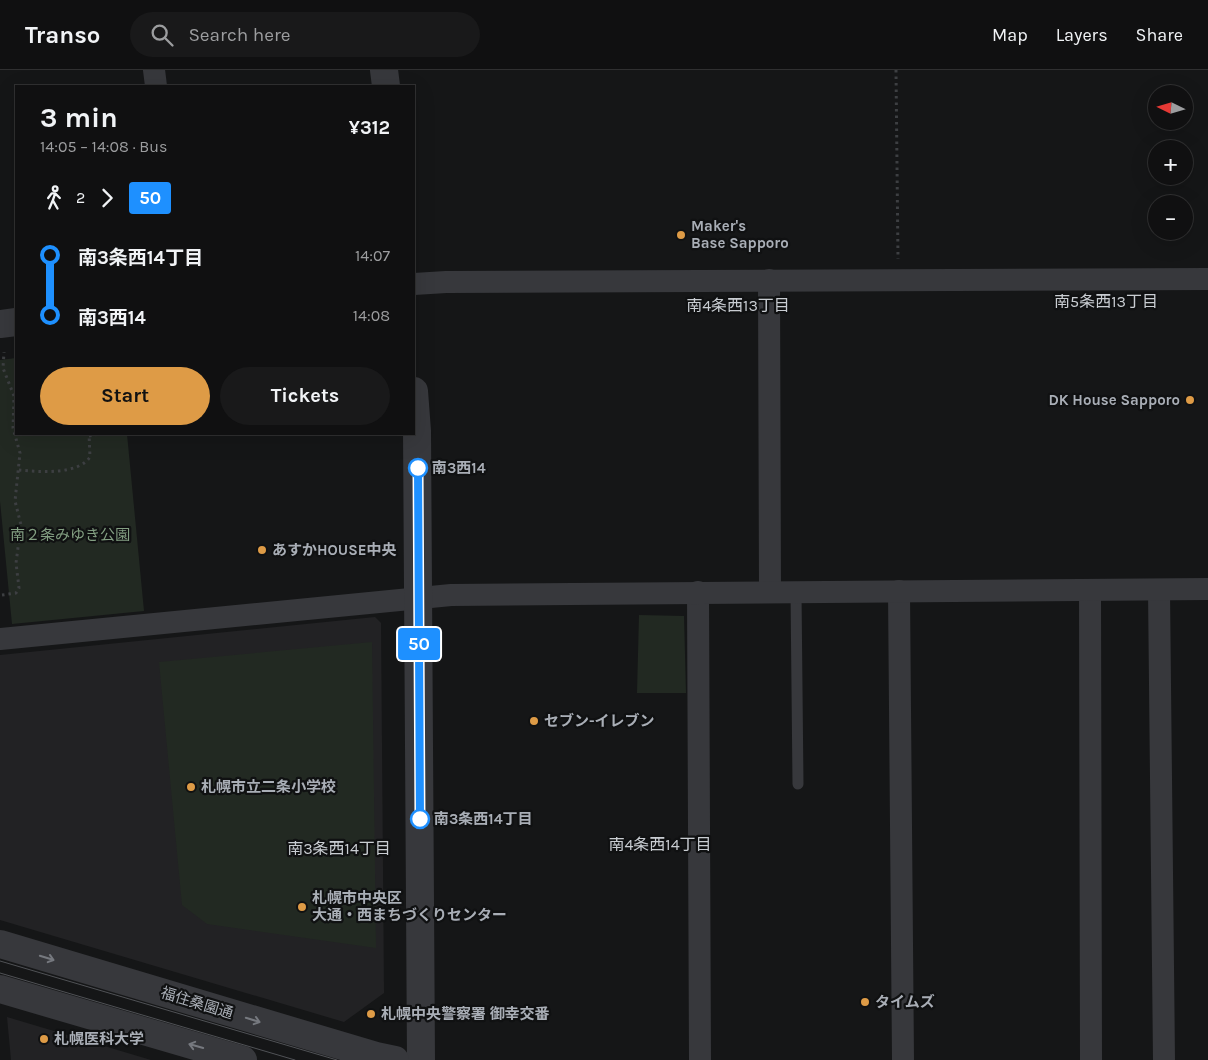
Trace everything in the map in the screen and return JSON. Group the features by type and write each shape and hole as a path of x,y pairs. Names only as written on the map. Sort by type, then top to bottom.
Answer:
{"street":[{"path":"154,70 156,85"},
{"path":"384,70 386,85"},
{"path":"415,284 769,280 1208,279"},
{"path":"769,280 770,592"},
{"path":"0,324 15,322"},
{"path":"415,404 417,430 421,1060"},
{"path":"0,639 451,595 1208,589"},
{"path":"1090,590 1091,1060"},
{"path":"1159,590 1164,1060"},
{"path":"899,591 902,1060"},
{"path":"698,592 700,1060"},
{"name":"福住桑園通","path":"0,944 367,1054 395,1060"},
{"path":"0,989 243,1060"}],"lane":[{"path":"796,592 798,784"}],"path":[{"path":"896,70 898,264"},
{"path":"2,595 16,593 19,588 16,563 21,525 15,501 20,453 13,428 14,396 3,368 4,352"},
{"path":"19,470 46,473 84,464 90,457 89,435"}],"shaded area":[{"name":"札幌市立二条小学校","path":"375,617 381,623 384,993 344,1022 0,920 0,655"},
{"name":"札幌医科大学","path":"7,1017 151,1060 11,1060"}],"green space":[{"name":"南２条みゆき公園","path":"15,358 15,435 127,435 144,611 12,624 0,501 0,360"},
{"path":"639,615 684,616 686,693 637,693"},
{"path":"372,642 376,948 207,924 182,905 159,662"}],"tram line":[{"path":"0,961 337,1060"},
{"path":"0,973 295,1060"}],"bus line":[{"name":"50","path":"418,468 420,819"}],"place":[{"name":"Maker's Base Sapporo","path":"681,235"},
{"name":"DK House Sapporo","path":"1190,400"},
{"name":"南3西14","path":"418,468"},
{"name":"あすかHOUSE中央","path":"262,550"},
{"name":"セブン-イレブン","path":"534,721"},
{"name":"札幌市立二条小学校","path":"191,787"},
{"name":"南3条西14丁目","path":"420,819"},
{"name":"札幌市中央区 大通・西まちづくりセンター","path":"302,907"},
{"name":"タイムズ","path":"865,1002"},
{"name":"札幌中央警察署 御幸交番","path":"371,1014"},
{"name":"札幌医科大学","path":"44,1039"}],"district":[{"name":"南5条西13丁目","path":"1106,301"},
{"name":"南4条西13丁目","path":"738,305"},
{"name":"南4条西14丁目","path":"660,844"},
{"name":"南3条西14丁目","path":"339,848"}]}
